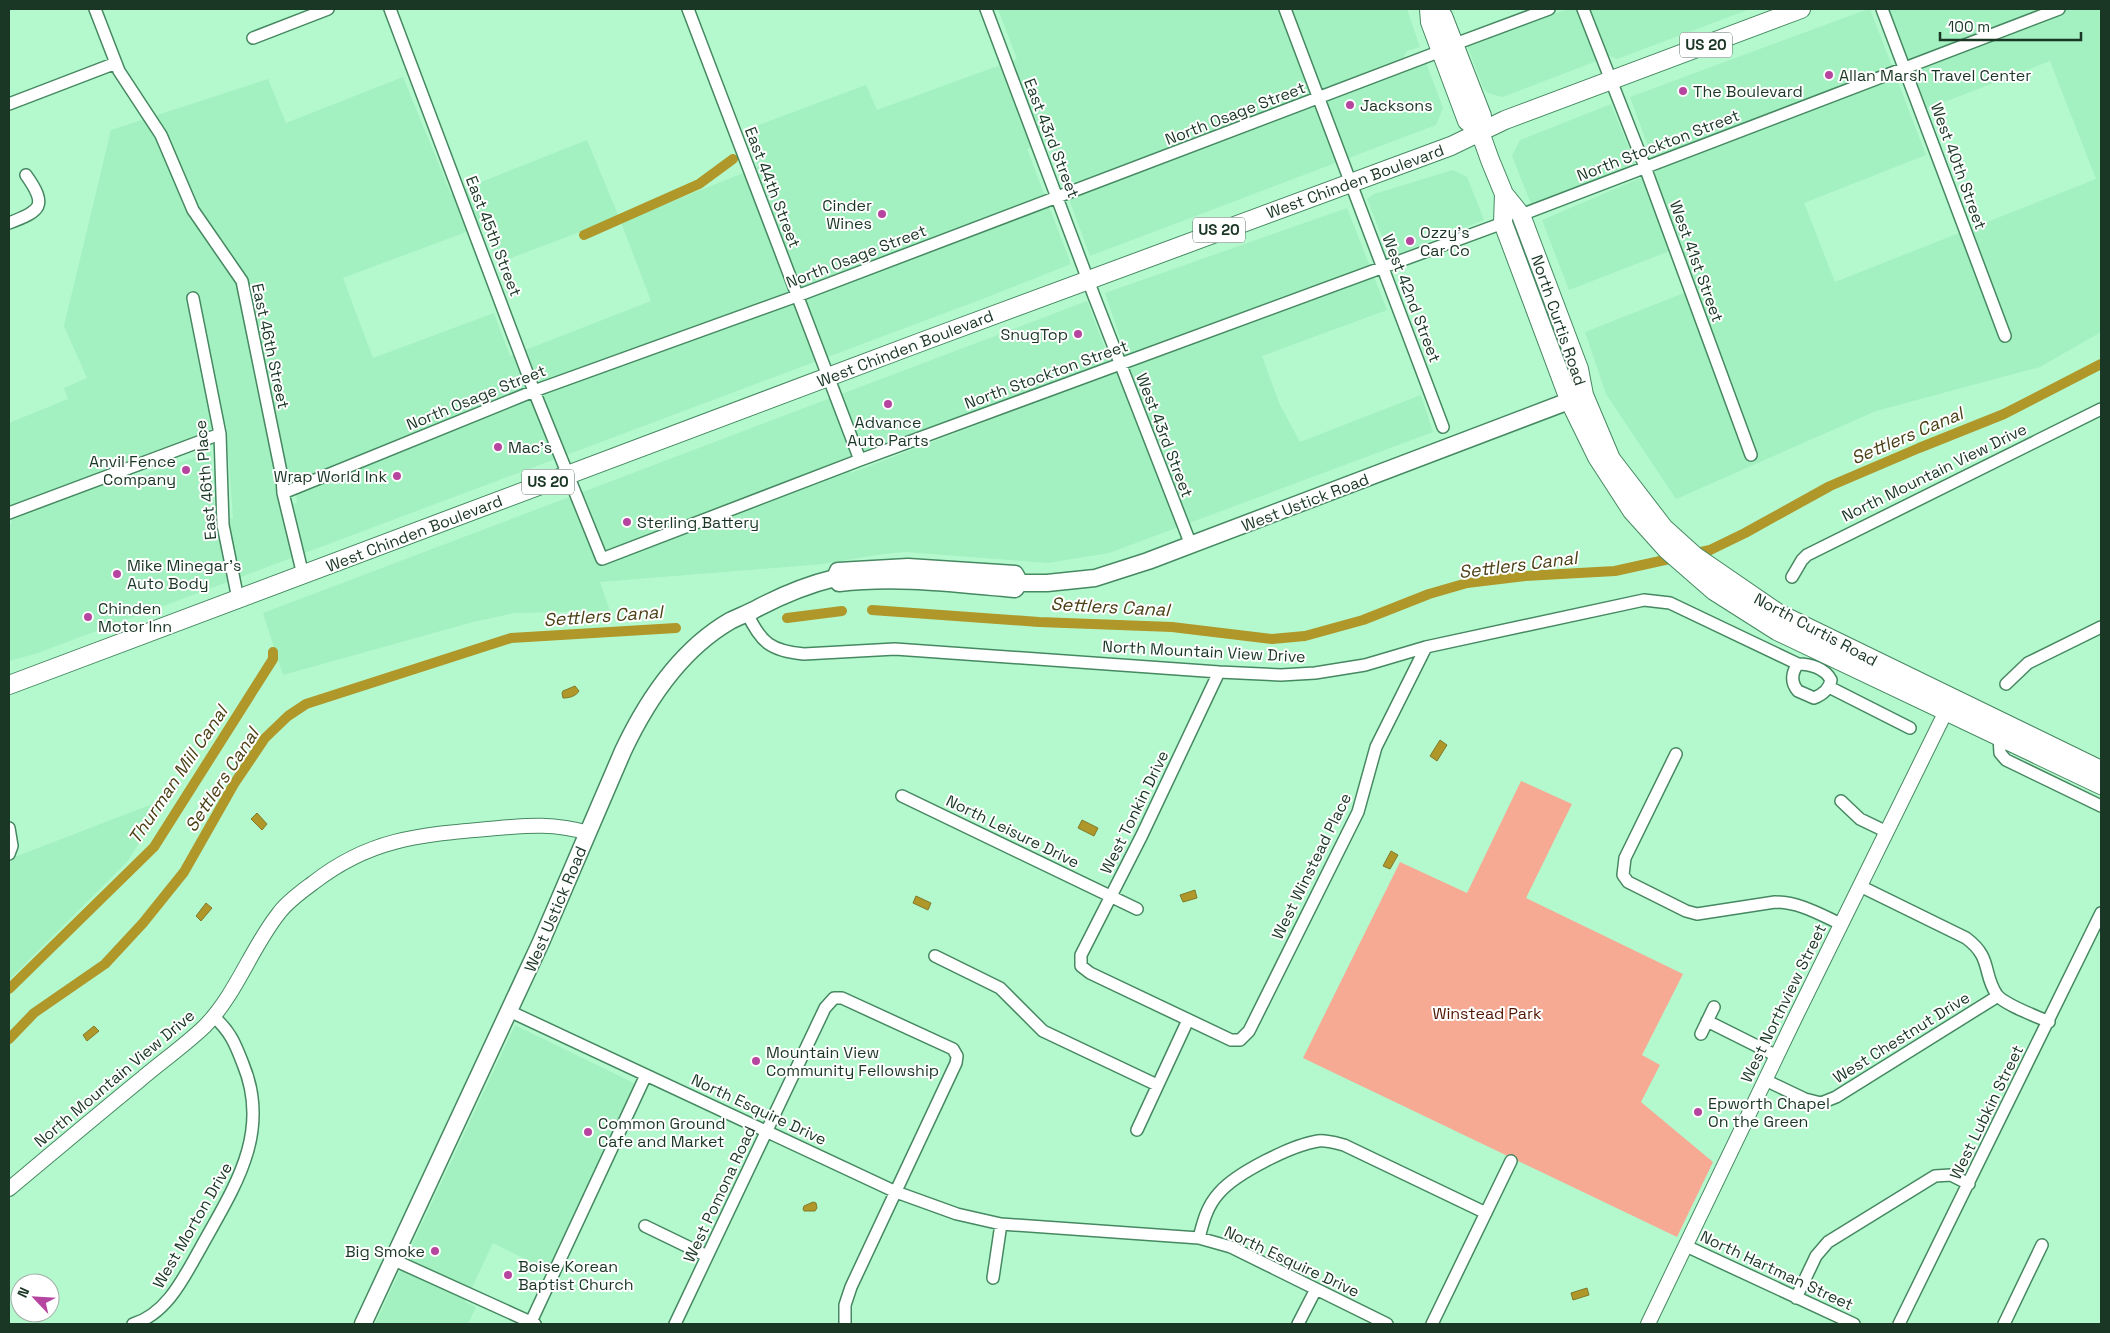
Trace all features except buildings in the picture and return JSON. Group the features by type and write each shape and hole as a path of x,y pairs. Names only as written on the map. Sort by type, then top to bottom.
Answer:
{"main road":[{"name":"West Chinden Boulevard","path":"9,685 828,377 1451,146 1505,120 1801,9"},
{"name":"North Curtis Road","path":"1430,10 1443,16 1448,48 1467,121 1480,132 1504,194 1521,215 1580,370 1577,399"},
{"name":"North Curtis Road","path":"1504,194 1503,224 1577,399 1610,459 1660,533 1695,556 1713,579 1949,705 2101,770"},
{"name":"West Ustick Road","path":"363,1324 542,942 635,724 668,675 697,645 730,622 747,613 807,585 835,578 839,584 864,580 907,580 1014,589 1020,583 1047,583 1095,578 1191,546 1577,399"},
{"name":"North Curtis Road","path":"1949,705 1999,738 2101,786"}],"street":[{"name":"East 46th Street","path":"95,9 119,71 161,135 192,210 242,281 282,477 283,493 303,575"},
{"path":"253,38 328,9"},
{"name":"East 45th Street","path":"390,9 534,391 602,559"},
{"name":"East 44th Street","path":"688,9 860,460"},
{"name":"East 43rd Street","path":"986,9 1088,280"},
{"name":"West 42nd Street","path":"1286,9 1443,427"},
{"name":"North Osage Street","path":"283,493 534,391 797,296 1549,9"},
{"name":"West 41st Street","path":"1584,9 1645,167 1751,454"},
{"name":"West 40th Street","path":"1882,9 2005,336"},
{"name":"North Stockton Street","path":"1521,215 2059,9"},
{"path":"9,104 116,63"},
{"path":"9,223 29,216 39,206 36,189 26,175"},
{"name":"North Stockton Street","path":"602,559 860,460 1503,224"},
{"name":"West 43rd Street","path":"1088,280 1191,546"},
{"name":"East 46th Place","path":"193,298 220,434 224,525 238,600"},
{"name":"North Mountain View Drive","path":"1792,577 1807,555 2101,409"},
{"path":"9,513 220,434"},
{"name":"North Mountain View Drive","path":"747,613 756,632 775,649 804,654 895,649 1281,675 1315,673 1365,665 1426,647 1499,633 1644,600 1670,603"},
{"name":"North Curtis Road","path":"1670,603 1798,664 1809,664 1825,672 1831,680 1829,687"},
{"path":"2006,684 2028,663 2101,627"},
{"name":"West Winstead Place","path":"1188,1020 1231,1040 1240,1040 1249,1031 1358,812 1376,747 1426,647"},
{"path":"1798,664 1794,670 1792,680 1798,691 1814,698 1820,696 1829,687 1910,728"},
{"name":"West Tonkin Drive","path":"1188,1020 1090,973 1081,966 1081,955 1142,835 1219,672"},
{"name":"West Northview Street","path":"1648,1324 1949,705"},
{"path":"1999,738 2000,753 2006,760 2101,806"},
{"path":"1676,754 1625,858 1623,875 1628,882 1678,907 1697,914 1775,902 1787,902 1800,905 1841,924"},
{"name":"North Leisure Drive","path":"902,796 1137,909"},
{"path":"1840,801 1860,819 1887,832"},
{"name":"North Mountain View Drive","path":"9,1189 204,1027 233,988 280,912 293,898 320,877 350,858 378,846 425,835 544,825 565,826 588,833"},
{"path":"9,828 12,841 9,853"},
{"path":"1860,886 1966,938 1976,945 1983,955 1991,983 1998,996 2049,1022"},
{"name":"West Lubkin Street","path":"1899,1324 2101,913"},
{"path":"935,956 1000,988 1042,1031 1157,1085"},
{"name":"West Chestnut Drive","path":"1765,1080 1805,1099 1821,1102 1836,1097 1998,996"},
{"name":"West Pomona Road","path":"675,1324 825,1008 834,998 842,998 953,1049 957,1056 956,1064 896,1192"},
{"path":"1701,1034 1714,1008"},
{"name":"North Esquire Drive","path":"509,1012 896,1192 957,1214 1001,1224 1199,1238 1230,1247 1387,1324"},
{"name":"West Morton Drive","path":"133,1324 155,1312 178,1287 243,1170 253,1136 254,1104 248,1074 233,1038 226,1028 213,1016"},
{"path":"1137,1130 1188,1020"},
{"path":"1707,1021 1777,1056"},
{"path":"394,1260 532,1324 646,1075"},
{"path":"1199,1238 1204,1216 1218,1194 1229,1182 1300,1145 1320,1140 1344,1146 1486,1213"},
{"path":"1432,1324 1511,1161"},
{"path":"1796,1298 1816,1256 1828,1242 1935,1176 1951,1175 1969,1184"},
{"path":"845,1324 845,1305 851,1287 896,1192"},
{"path":"993,1278 1001,1224"},
{"path":"645,1226 708,1256"},
{"path":"2004,1324 2042,1245"},
{"name":"North Hartman Street","path":"1686,1246 1854,1324"},
{"path":"1298,1324 1316,1289"},
{"path":"155,1312 158,1324"}],"shaded area":[{"path":"998,9 1407,9 1420,47 1407,51 1401,62 1425,60 1443,108 1436,125 1090,256 1047,140 1027,149 1071,264 35,654 9,661 9,525 12,523 9,516 9,423 68,399 64,388 87,378 64,326 111,130 268,79 286,123 403,77 451,194 587,140 619,217 498,263 485,225 343,278 373,358 494,313 510,356 651,301 621,222 758,167 745,130 866,85 877,110 1017,59","holes":["226,424 233,518 215,522 211,452 115,484 109,468","294,480 297,503 282,506 278,485"]},
{"path":"1568,9 1750,9 1617,59 1610,56 1502,97 1488,93 1483,88 1467,45"},
{"path":"1870,9 1926,155 1804,203 1835,282 2096,179 2050,61 1924,110 1889,9 2101,9 2101,332 2040,367 1876,411 1676,499 1606,394 1585,332 1695,287 1680,247 1569,290 1542,220 1657,171 1630,97"},
{"path":"1611,104 1635,163 1531,204 1512,156 1520,140"},
{"path":"1453,170 1467,177 1484,220 1390,257 1367,199 1374,194"},
{"path":"1347,208 1387,310 1262,356 1279,403 1300,442 1421,395 1433,432 1109,553 1048,563 906,552 823,564 600,582 610,611 514,613 473,622 283,675 263,613 1087,301 1110,362 847,463 851,473 1130,367 1105,293"},
{"path":"575,686 579,691 578,693 568,698 563,698 563,691"},
{"path":"1440,740 1447,745 1437,761 1430,756"},
{"path":"168,798 127,862 9,980 9,851 12,858"},
{"path":"257,813 267,824 262,830 251,819"},
{"path":"1082,820 1098,828 1094,836 1078,828"},
{"path":"1391,851 1398,855 1390,869 1383,866"},
{"path":"1195,890 1197,898 1183,902 1180,895"},
{"path":"916,896 931,903 928,910 913,903"},
{"path":"206,903 212,908 201,921 196,916"},
{"path":"515,1025 646,1089 557,1275 493,1243 465,1302 476,1307 468,1324 375,1324"},
{"path":"94,1026 99,1031 87,1041 83,1035"},
{"path":"813,1202 816,1203 817,1208 815,1211 804,1211 804,1206"},
{"path":"1587,1288 1589,1295 1573,1300 1571,1293"}],"green space":[{"name":"Winstead Park","path":"1521,781 1572,804 1526,898 1683,974 1642,1055 1660,1065 1641,1102 1713,1162 1677,1237 1303,1058 1400,862 1467,893"}],"waterway":[{"name":"Thurman Mill Canal","path":"584,235 699,184 733,159"},
{"name":"Settlers Canal","path":"872,610 1039,622 1172,627 1272,639 1305,636 1363,620 1429,594 1467,583 1525,576 1615,571 1710,550 1830,486 2004,414 2101,364"},
{"name":"Settlers Canal","path":"787,618 842,611"},
{"name":"Settlers Canal","path":"9,1039 34,1013 105,964 143,923 184,872 234,784 265,738 288,716 306,704 511,638 676,628"},
{"name":"Thurman Mill Canal","path":"9,989 154,847 273,659 273,652"}],"place":[{"name":"Allan Marsh Travel Center","path":"1829,75"},
{"name":"The Boulevard","path":"1683,91"},
{"name":"Jacksons","path":"1350,105"},
{"name":"Cinder Wines","path":"882,214"},
{"name":"Ozzy's Car Co","path":"1410,241"},
{"name":"SnugTop","path":"1078,334"},
{"name":"Advance Auto Parts","path":"888,404"},
{"name":"Mac's","path":"498,447"},
{"name":"Anvil Fence Company","path":"186,470"},
{"name":"Wrap World Ink","path":"397,476"},
{"name":"Sterling Battery","path":"627,522"},
{"name":"Mike Minegar's Auto Body","path":"117,574"},
{"name":"Chinden Motor Inn","path":"88,617"},
{"name":"Mountain View Community Fellowship","path":"756,1061"},
{"name":"Epworth Chapel On the Green","path":"1698,1112"},
{"name":"Common Ground Cafe and Market","path":"588,1132"},
{"name":"Big Smoke","path":"435,1251"},
{"name":"Boise Korean Baptist Church","path":"508,1275"}]}
